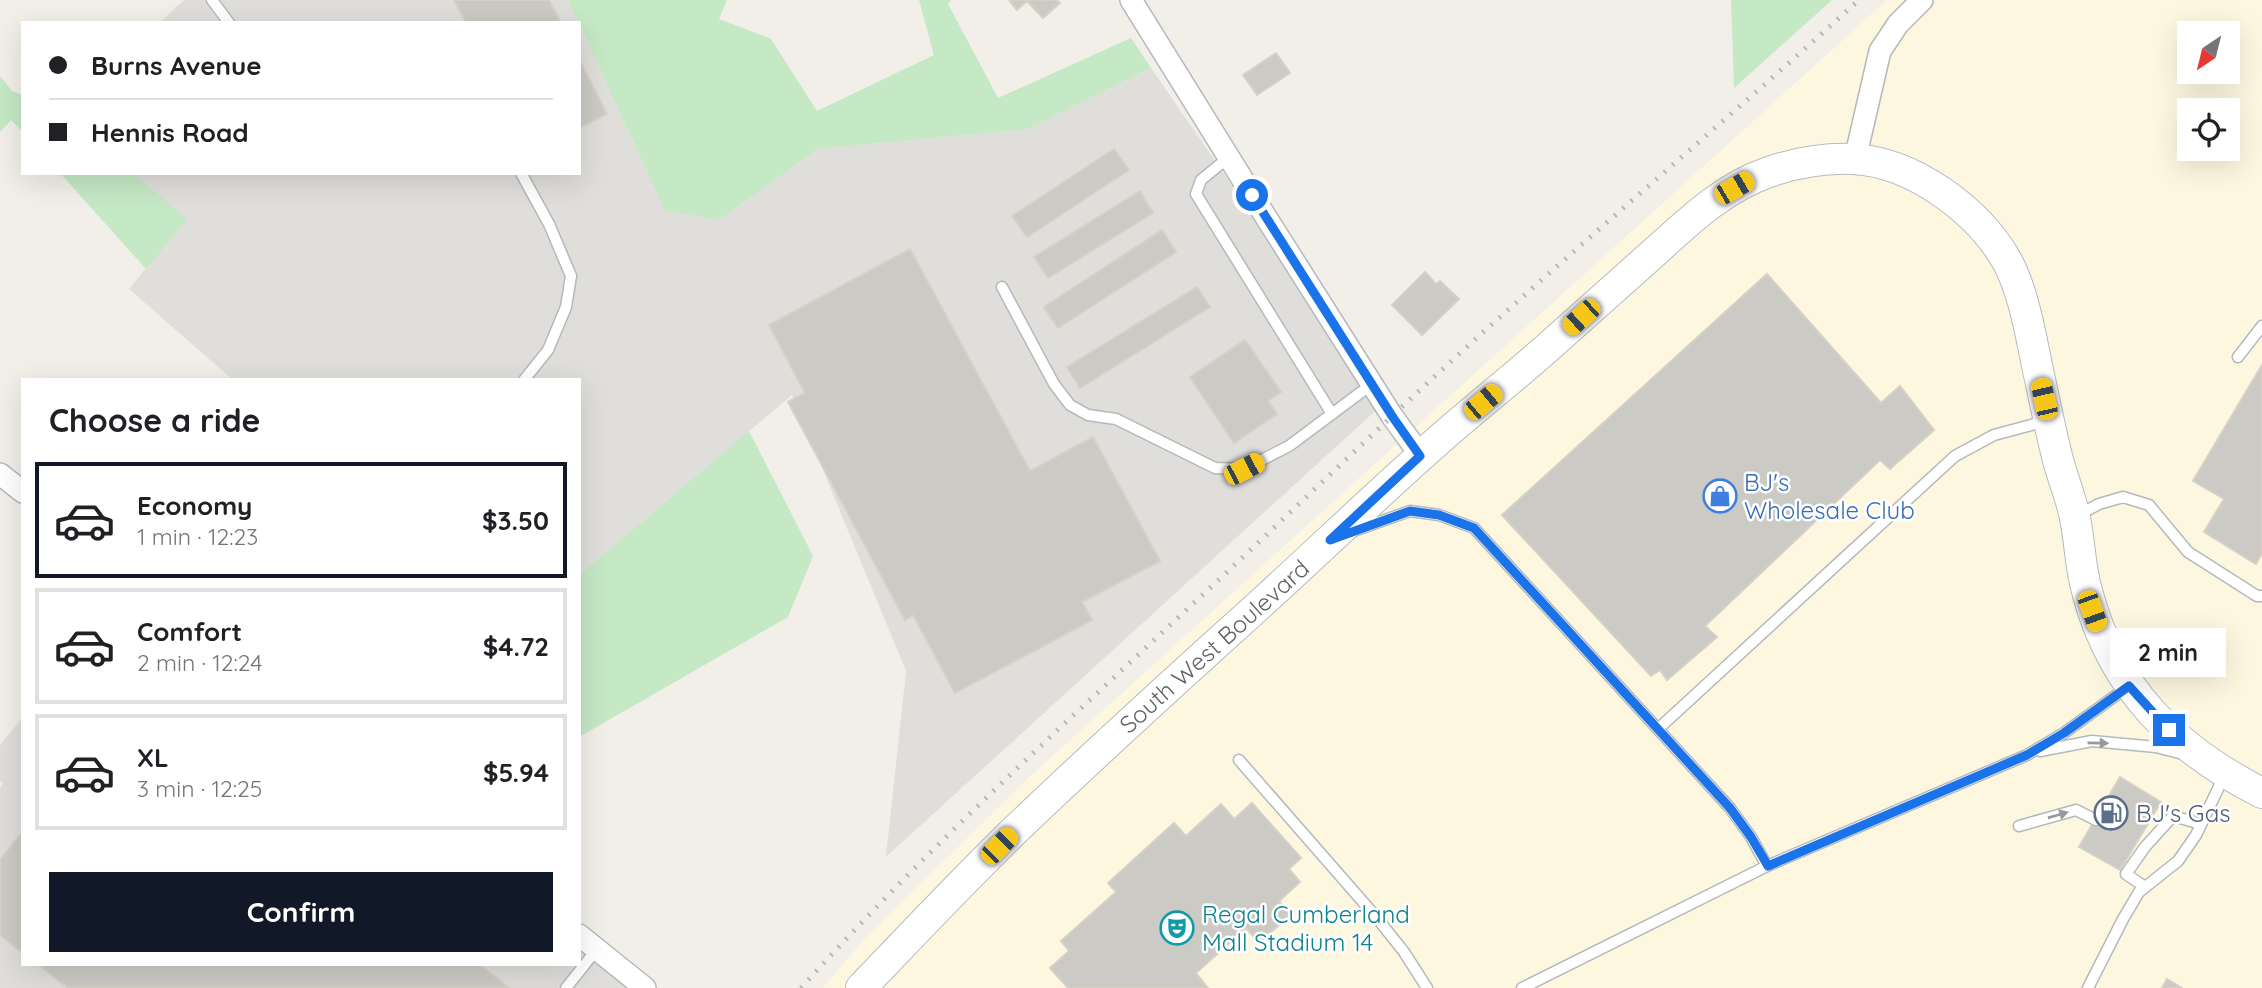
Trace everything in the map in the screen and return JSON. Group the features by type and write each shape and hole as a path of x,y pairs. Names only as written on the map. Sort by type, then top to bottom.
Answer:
{"street":[{"path":"1131,0 1228,157 1420,456"},
{"path":"1855,159 1880,51 1898,24 1922,0"},
{"name":"South West Boulevard","path":"861,988 1010,835 1082,766 1420,456 1544,350 1676,231 1722,196 1747,181 1770,171 1816,161 1855,159 1875,162 1901,171 1926,182 1947,196 1984,228 2009,264 2025,306 2057,458 2075,517 2085,586 2100,633 2129,686 2169,730 2214,767 2262,793"},
{"path":"0,474 21,490"},
{"path":"581,937 645,988"}],"lane":[{"path":"212,0 228,21"},
{"path":"1228,157 1201,180 1196,194 1332,414"},
{"path":"522,175 549,224 570,276 566,307 548,350 526,378"},
{"path":"1003,287 1054,384 1070,405 1088,415 1116,419 1215,468 1244,469 1289,446 1372,384"},
{"path":"2238,358 2262,326"},
{"path":"1658,729 1955,456 1994,435 2049,420"},
{"path":"2075,517 2098,504 2123,497 2148,505 2188,552 2257,596 2262,596"},
{"path":"1330,540 1410,511 1439,515 1474,528 1730,808 1768,866"},
{"path":"1522,988 1768,866 2031,753 2064,733 2129,686"},
{"path":"2031,753 2092,741 2156,747 2214,767 2201,824 2178,861 2139,892 2088,988"},
{"path":"1239,760 1377,918 1404,952 1427,988"},
{"path":"2020,826 2077,810 2096,820"},
{"path":"2145,887 2126,874 2141,844 2173,816 2201,824"},
{"path":"566,988 597,949"}],"shaded area":[{"path":"184,0 568,0 578,21 161,21"},
{"path":"1887,0 2262,0 2262,988 823,988 860,944 1024,782"},
{"path":"581,28 665,211 719,220 818,149 1028,129 1151,68 1383,404 886,857 906,671 792,395 581,573 581,378 231,378 129,289 186,219 135,175 581,175"},
{"path":"21,719 21,966 581,966 581,940 644,988 0,988 0,788 3,783 0,781 0,745"}],"green space":[{"path":"568,0 727,0 719,19 771,39 817,111 934,55 919,0 951,0 948,4 998,98 1131,38 1151,68 1028,129 818,149 719,220 665,211 581,28 581,21 578,21"},
{"path":"1731,0 1832,0 1734,88"},
{"path":"0,76 12,91 21,94 21,130 11,120 0,132"},
{"path":"62,175 135,175 187,219 146,269"},
{"path":"749,431 813,556 788,617 581,736 581,573"}],"building":[{"path":"454,0 549,0 560,21 465,21"},
{"path":"1009,0 1057,0 1060,3 1043,18 1027,1 1017,10"},
{"path":"1276,53 1290,73 1257,95 1243,75"},
{"path":"581,63 607,114 581,127"},
{"path":"1114,149 1129,170 1027,237 1012,216"},
{"path":"1140,191 1153,213 1048,278 1034,257"},
{"path":"1162,230 1176,252 1058,328 1044,307"},
{"path":"910,249 1030,471 1093,437 1160,561 1082,602 1092,620 955,693 913,615 905,620 788,402 805,393 769,325"},
{"path":"1425,272 1436,284 1440,281 1459,299 1422,335 1392,305"},
{"path":"1767,274 1881,403 1900,386 1934,430 1890,469 1880,460 1705,626 1717,637 1667,680 1660,670 1651,676 1502,515"},
{"path":"1197,287 1210,307 1080,388 1067,367"},
{"path":"1245,340 1281,392 1268,401 1277,414 1234,443 1190,377"},
{"path":"2262,365 2262,553 2256,564 2204,532 2224,499 2193,481"},
{"path":"2120,777 2161,802 2120,870 2079,847"},
{"path":"1252,803 1301,858 1289,869 1300,882 1279,901 1291,914 1259,943 1246,928 1196,973 1208,988 1068,988 1050,968 1069,951 1061,941 1116,892 1108,883 1174,823 1186,836 1221,804 1234,819"},
{"path":"21,834 21,951 0,935 0,860"},
{"path":"40,966 482,966 509,988 68,988"},
{"path":"2167,979 2182,988 2162,988"}],"railway":[{"path":"801,988 896,887 994,790 1384,423 1859,0"}],"place":[{"name":"BJ's Wholesale Club","path":"1720,496"},
{"name":"BJ's Gas","path":"2111,813"},
{"name":"Regal Cumberland Mall Stadium 14","path":"1177,928"}],"route":[{"path":"1252,195 1420,456 1330,540 1410,511 1439,515 1474,528 1730,808 1768,866 2027,755 2064,733 2129,686 2169,730"}]}
